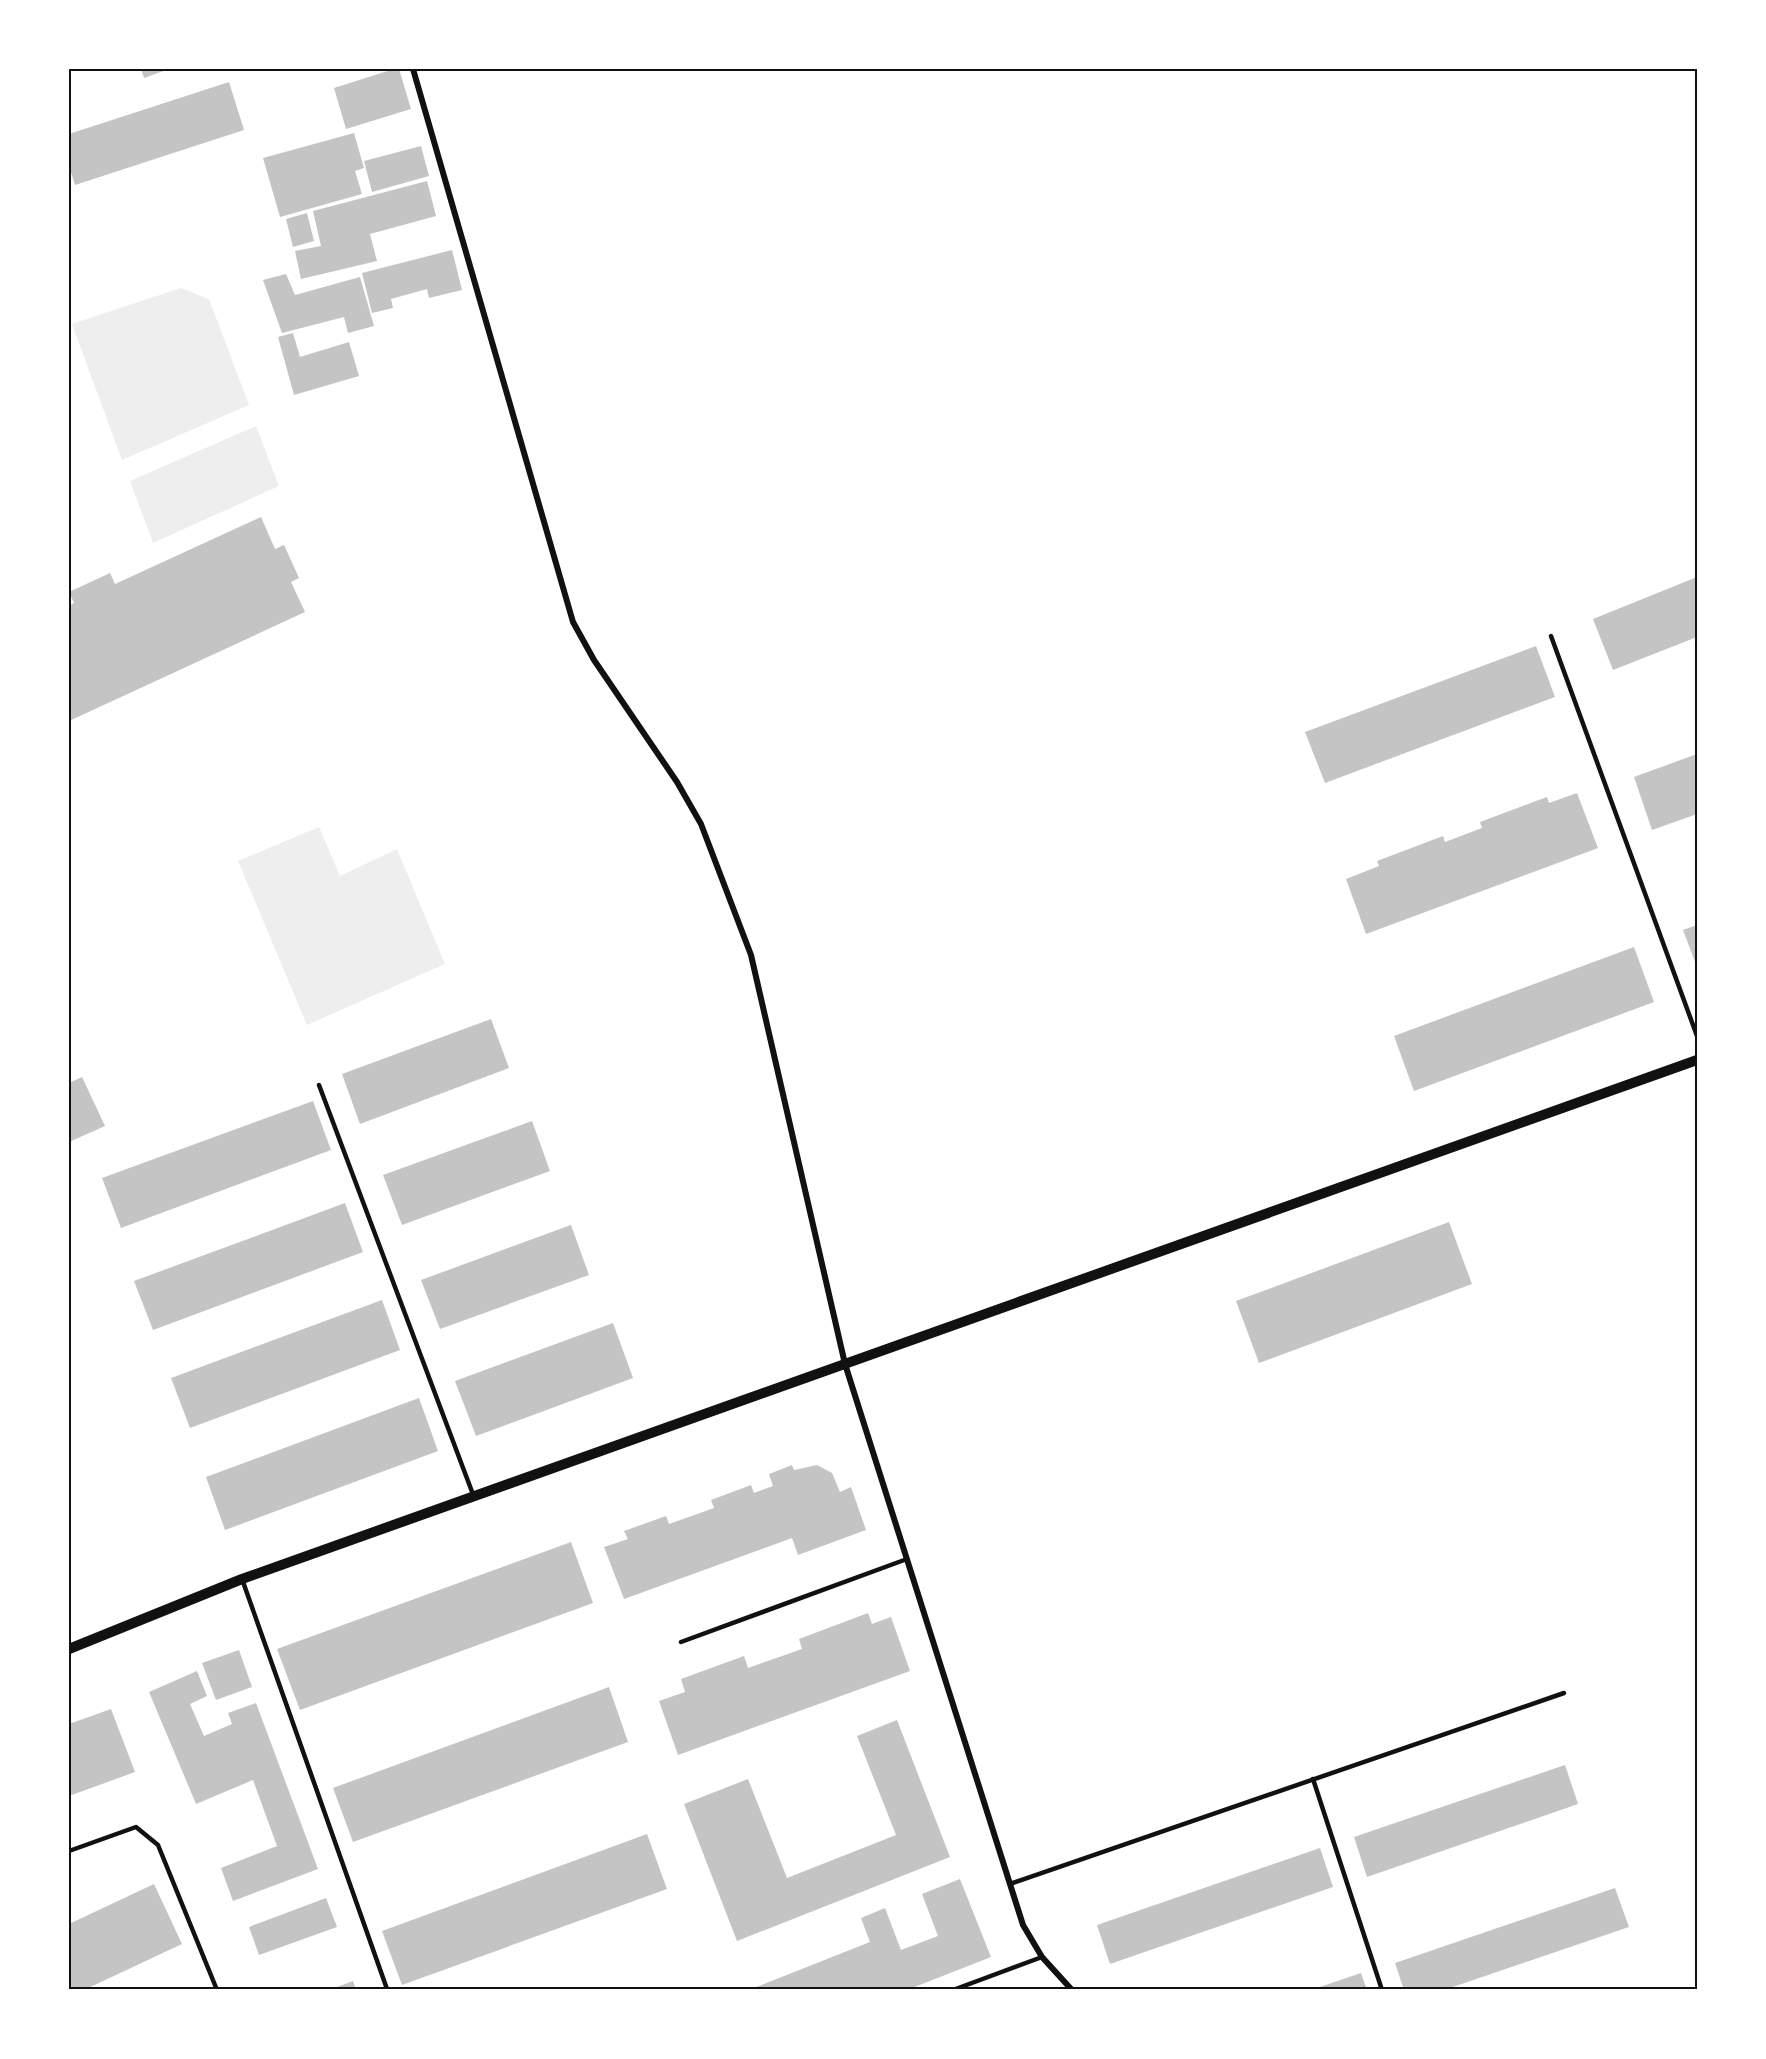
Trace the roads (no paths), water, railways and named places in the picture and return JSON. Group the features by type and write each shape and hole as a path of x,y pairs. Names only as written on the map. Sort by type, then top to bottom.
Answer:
{"street":[{"path":"413,69 573,622 594,660 677,782 701,824 751,956 845,1364 1023,1925 1042,1957 1072,1990"},
{"path":"69,1649 242,1579 1697,1060"}],"lane":[{"path":"1551,636 1697,1036"},
{"path":"319,1084 474,1497"},
{"path":"681,1642 907,1559"},
{"path":"242,1579 387,1989"},
{"path":"1010,1884 1564,1693"},
{"path":"1313,1779 1382,1990"},
{"path":"69,1851 136,1827 158,1845 217,1990"},
{"path":"953,1990 1042,1957"}]}
